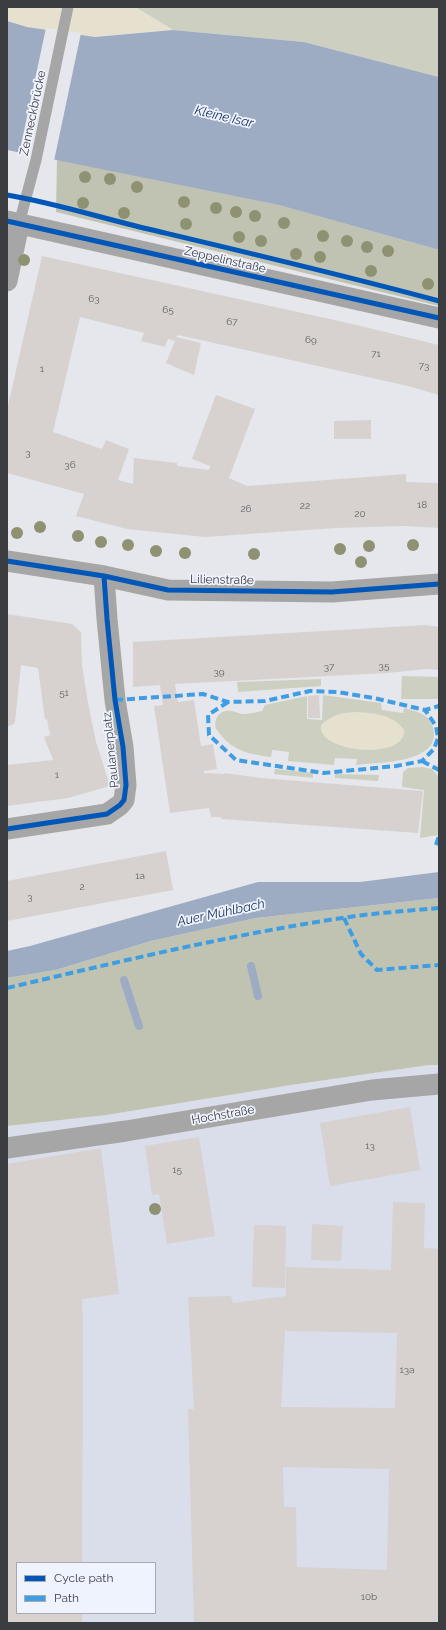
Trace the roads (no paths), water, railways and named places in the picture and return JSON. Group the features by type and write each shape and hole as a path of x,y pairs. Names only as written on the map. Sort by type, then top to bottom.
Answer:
{"street":[{"path":"7,281 13,222"},
{"name":"Zeppelinstraße","path":"13,222 439,318"},
{"name":"Lilienstraße","path":"7,561 104,576 168,590 332,592 439,584"},
{"name":"Paulanerplatz","path":"7,829 107,814 120,805 124,800 126,784 123,747 116,700 104,576"},
{"name":"Hochstraße","path":"7,1148 126,1131 372,1090 439,1084"}],"lane":[{"name":"Zenneckbrücke","path":"13,222 36,160 68,7"}],"water":[{"name":"Kleine Isar","path":"7,21 27,27 95,37 173,30 304,42 439,77 439,250 279,205 7,150"},
{"name":"Auer Mühlbach","path":"439,872 439,898 256,918 151,941 56,970 7,978 7,951 30,946 258,882 360,882"}],"waterway":[{"path":"251,966 258,996"},
{"path":"124,980 139,1026"}]}
